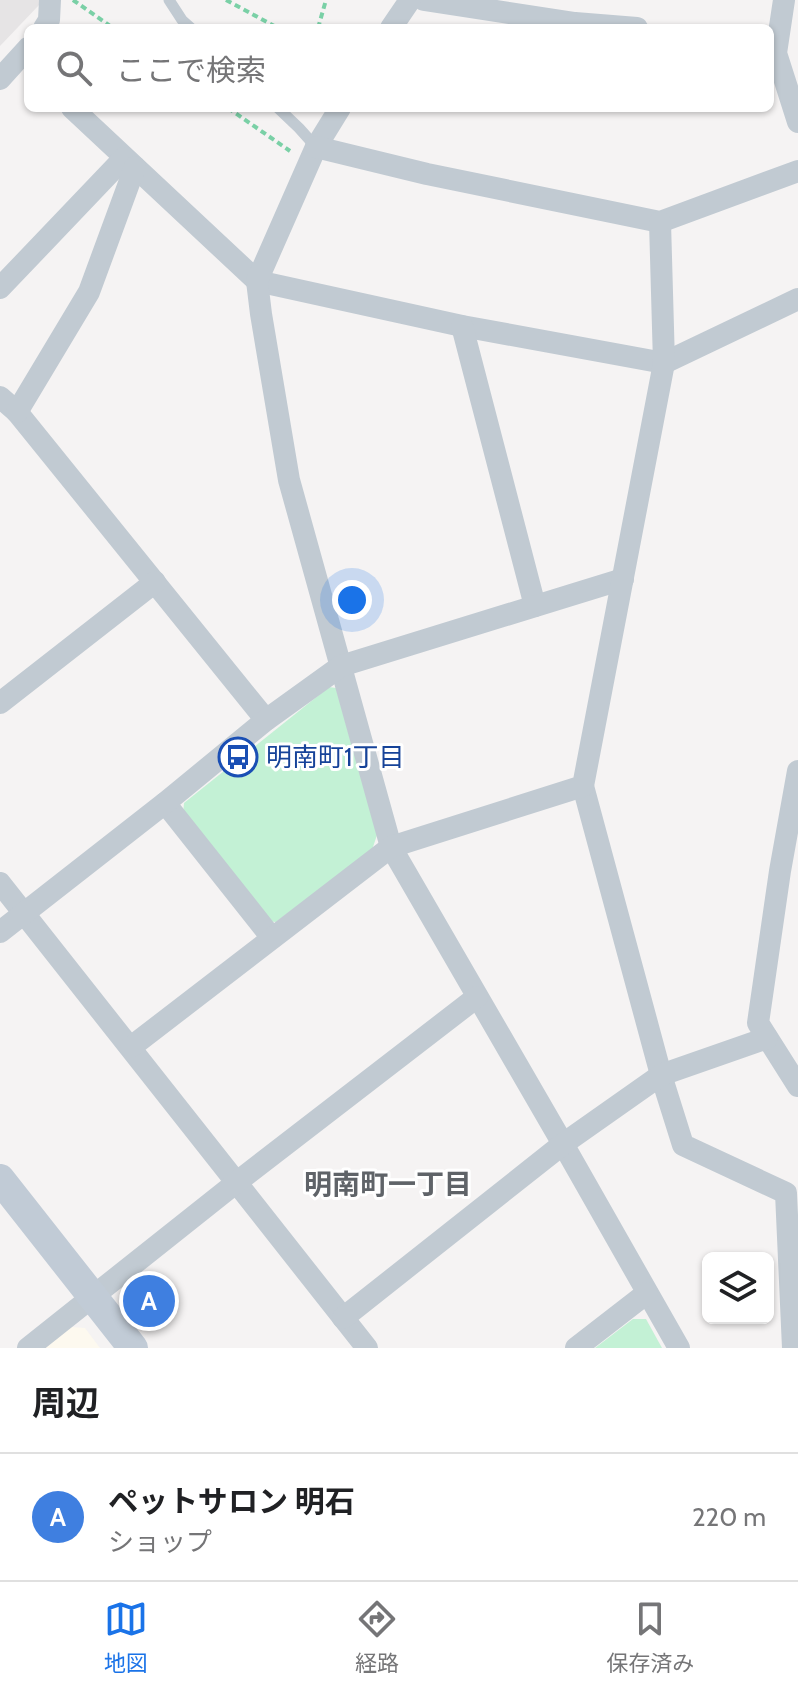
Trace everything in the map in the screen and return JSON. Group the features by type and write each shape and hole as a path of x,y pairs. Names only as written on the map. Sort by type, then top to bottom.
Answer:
{"street":[{"path":"46,24 50,0"},
{"path":"394,24 410,0"},
{"path":"424,0 587,24"},
{"path":"774,46 784,0"},
{"path":"774,54 798,122"},
{"path":"0,79 24,61"},
{"path":"77,112 257,281 462,326 664,363 798,299"},
{"path":"338,112 316,147 257,281 289,480 391,847 679,1348"},
{"path":"316,147 427,174 660,222 798,171"},
{"path":"0,288 130,163"},
{"path":"130,163 89,292 8,405 266,720"},
{"path":"660,222 664,363 583,786 661,1075 683,1145 786,1193 793,1348"},
{"path":"462,326 535,606"},
{"path":"0,932 266,720 341,666 623,579"},
{"path":"0,703 155,582"},
{"path":"798,771 789,872 758,1023 767,1038 789,1061 798,1086"},
{"path":"131,1047 391,847 583,786"},
{"path":"165,803 272,938"},
{"path":"0,883 367,1348"},
{"path":"28,1348 477,997"},
{"path":"343,1318 563,1144 661,1075 767,1038"},
{"path":"0,1179 133,1348"},
{"path":"576,1348 647,1293"}],"lane":[{"path":"169,0 186,24"},
{"path":"282,112 316,147"}],"path":[{"path":"73,0 107,24"},
{"path":"226,0 271,24"},
{"path":"319,24 326,0"},
{"path":"234,112 292,152 316,147"}],"shaded area":[{"path":"0,0 39,0 39,5 0,46"},
{"path":"71,1327 85,1328 100,1348 44,1348"}],"green space":[{"path":"329,687 336,688 377,835 372,850 276,922 264,921 183,815 184,803"},
{"path":"633,1319 646,1319 662,1348 595,1348"}],"place":[{"name":"明南町1丁目","path":"238,757"},
{"name":"ペットサロン 明石","path":"149,1301"}],"district":[{"name":"明南町一丁目","path":"388,1184"}]}
